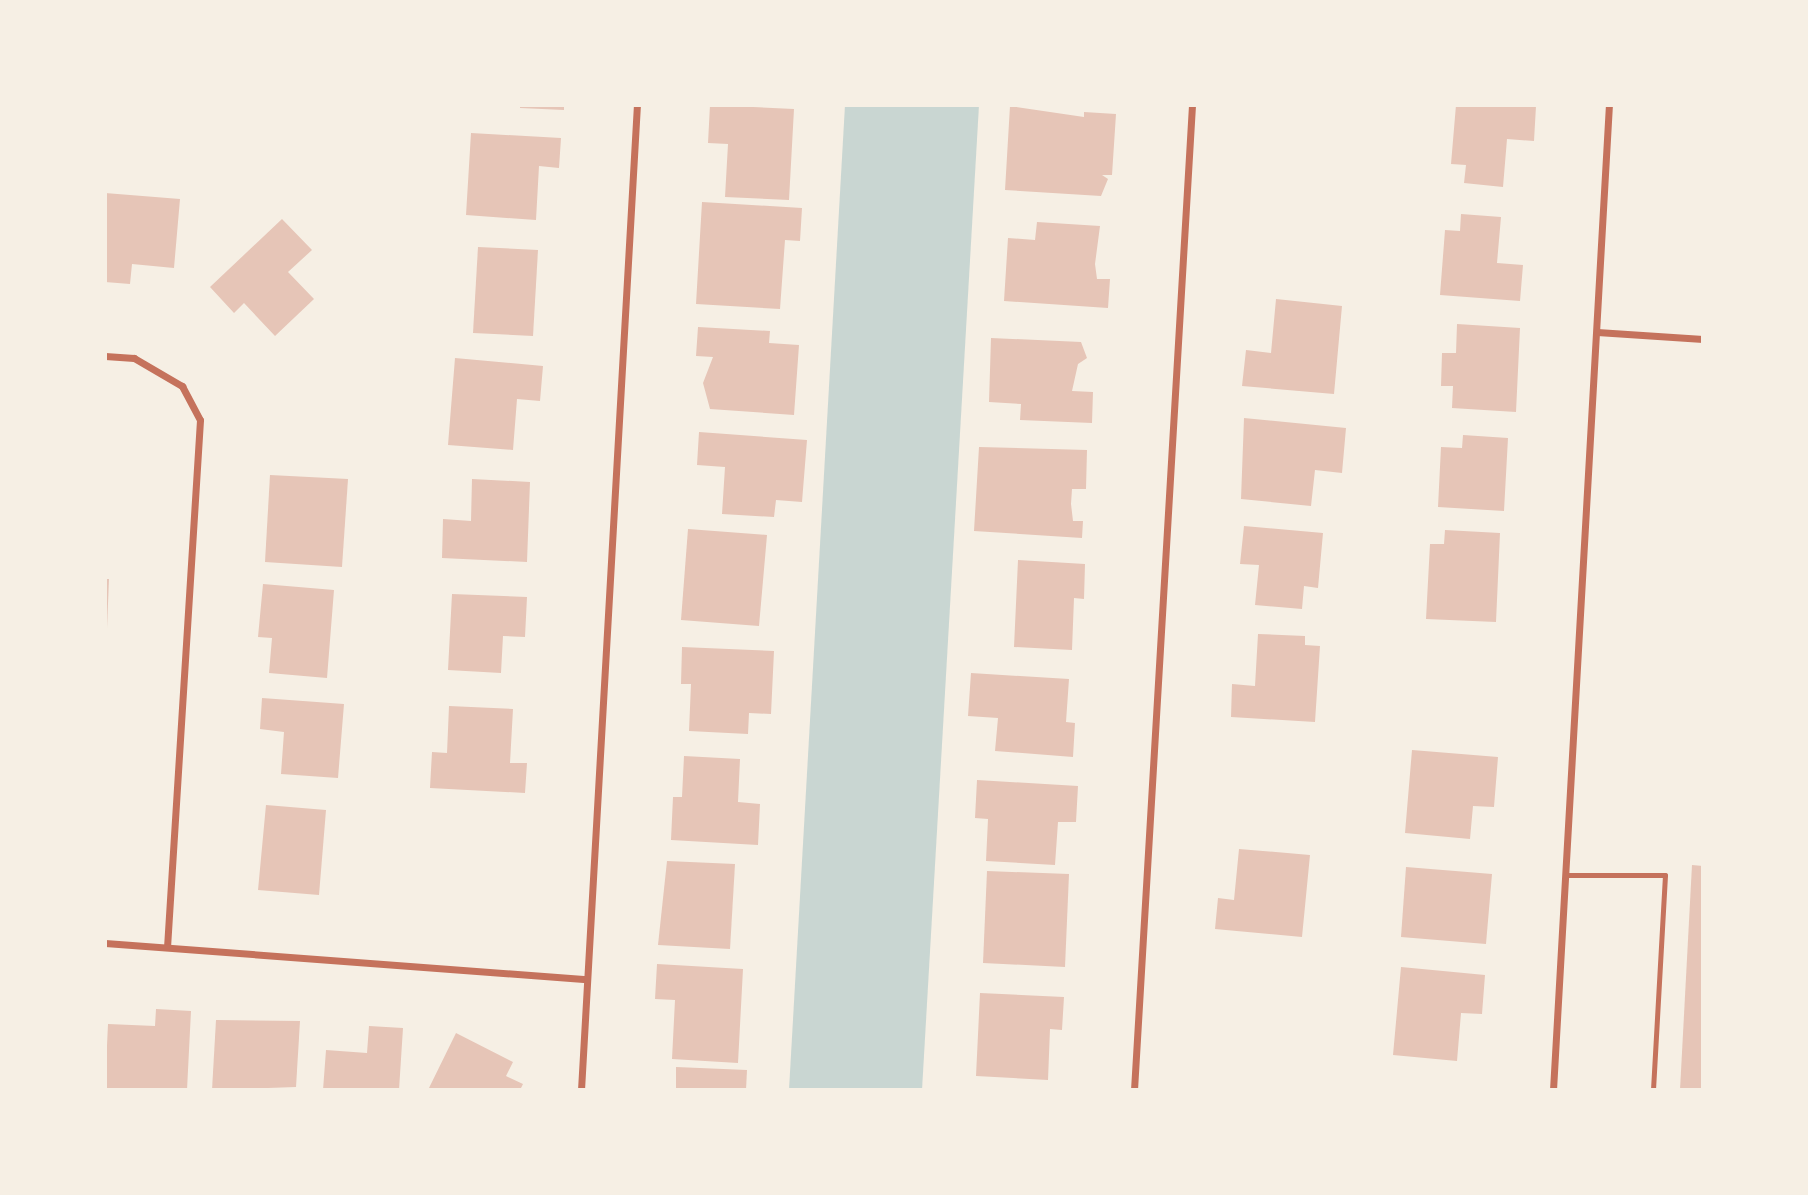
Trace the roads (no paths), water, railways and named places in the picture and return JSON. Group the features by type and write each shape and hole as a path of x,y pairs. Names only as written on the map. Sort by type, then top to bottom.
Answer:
{"street":[{"path":"581,1090 637,105"},
{"path":"1134,1090 1192,105"},
{"path":"1553,1090 1609,105"},
{"path":"1597,332 1703,339"},
{"path":"105,356 134,358 182,386 200,420 167,947"},
{"path":"105,943 587,979"}],"lane":[{"path":"1565,875 1665,875 1653,1090"}]}
